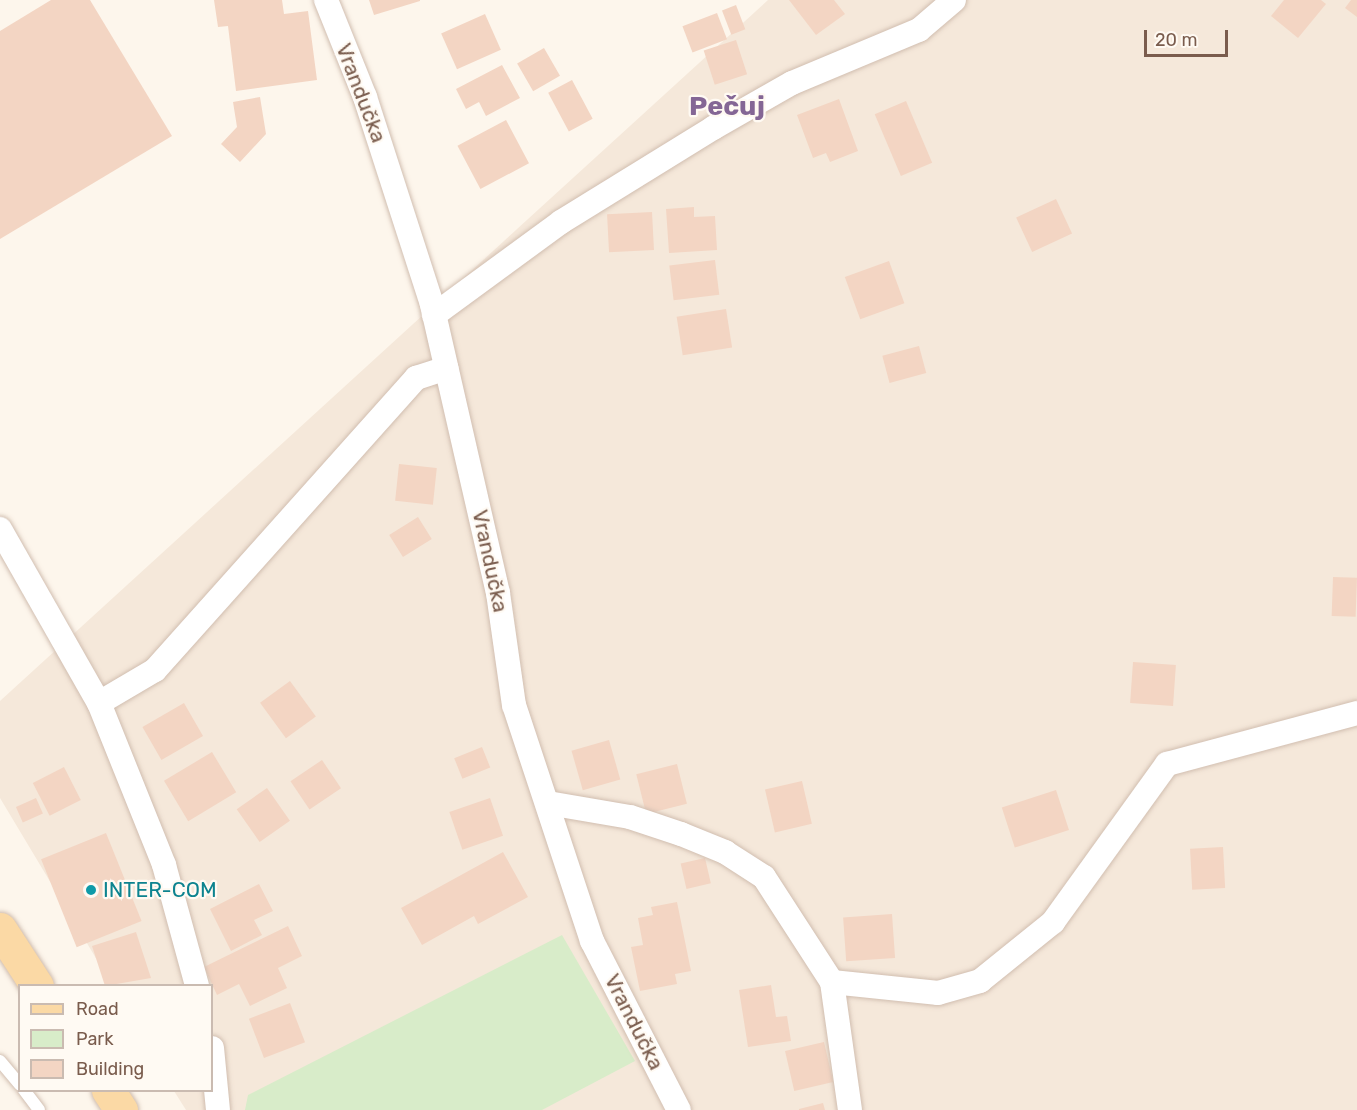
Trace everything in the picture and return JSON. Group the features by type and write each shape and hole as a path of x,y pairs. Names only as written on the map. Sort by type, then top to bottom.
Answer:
{"main road":[{"path":"0,929 36,984"},
{"path":"109,1092 121,1110"}],"street":[{"name":"Vrandučka","path":"326,0 365,97 434,315 498,593 514,705 592,941 679,1110"},
{"path":"434,315 561,222 713,128 792,83 919,30 954,0"},
{"path":"99,703 154,670 416,378 446,368"},
{"path":"0,529 99,703 164,864 196,984"},
{"path":"832,982 938,993 980,981 1053,922 1167,764 1357,713"},
{"path":"548,803 630,817 725,852 764,878 832,982 850,1110"},
{"path":"213,1058 218,1110"}],"lane":[{"path":"0,1061 18,1083"},
{"path":"26,1092 39,1110"}],"shaded area":[{"path":"768,0 1357,0 1357,1110 186,1110 175,1092 213,1092 213,984 111,984 0,798 0,701"}],"green space":[{"path":"562,935 635,1061 542,1110 245,1110 248,1095"}],"building":[{"path":"51,0 90,0 172,136 0,239 0,31"},
{"path":"214,0 282,0 284,14 308,11 317,80 236,91 228,26 218,27"},
{"path":"369,0 420,0 420,1 374,15"},
{"path":"789,0 834,0 845,14 816,35"},
{"path":"1284,0 1321,0 1326,4 1298,38 1271,16"},
{"path":"1351,0 1357,0 1357,17 1345,8"},
{"path":"736,5 745,29 731,35 722,10"},
{"path":"717,13 727,39 692,52 682,26"},
{"path":"485,14 501,50 457,69 441,34"},
{"path":"736,40 747,74 715,85 704,51"},
{"path":"544,48 560,76 533,91 517,64"},
{"path":"502,65 520,98 486,116 479,102 466,109 456,89"},
{"path":"572,80 593,119 569,132 548,93"},
{"path":"260,97 266,134 240,162 221,144 237,127 233,102"},
{"path":"839,99 858,151 830,162 826,153 813,158 797,115"},
{"path":"906,101 932,163 901,176 875,114"},
{"path":"506,120 529,163 480,189 457,146"},
{"path":"1056,199 1072,233 1032,252 1016,218"},
{"path":"694,207 694,217 715,216 717,250 669,253 666,209"},
{"path":"652,212 654,250 609,252 607,214"},
{"path":"715,260 719,295 674,300 669,266"},
{"path":"889,261 904,303 860,319 845,277"},
{"path":"726,309 732,348 683,355 677,317"},
{"path":"919,346 926,373 890,383 882,356"},
{"path":"399,464 437,468 433,505 395,501"},
{"path":"418,517 432,539 403,557 389,535"},
{"path":"1333,577 1357,578 1356,617 1332,616"},
{"path":"1133,662 1176,665 1173,706 1130,703"},
{"path":"290,681 316,717 286,738 260,703"},
{"path":"184,703 203,736 161,760 142,727"},
{"path":"609,740 620,779 583,790 572,751"},
{"path":"482,747 490,767 462,779 454,758"},
{"path":"212,752 236,792 188,821 164,781"},
{"path":"322,760 341,788 310,809 290,781"},
{"path":"677,764 687,804 646,814 636,774"},
{"path":"64,767 81,800 50,816 33,783"},
{"path":"802,781 812,824 775,832 765,790"},
{"path":"267,788 290,821 260,842 237,809"},
{"path":"1056,790 1069,830 1015,848 1002,808"},
{"path":"36,798 43,814 23,822 16,807"},
{"path":"490,798 503,836 462,850 449,812"},
{"name":"INTER-COM","path":"106,833 142,921 77,947 41,859"},
{"path":"1223,847 1225,888 1192,890 1190,849"},
{"path":"503,852 528,897 478,924 474,916 422,945 401,908"},
{"path":"705,858 711,883 686,889 681,864"},
{"path":"259,884 273,911 254,920 262,935 231,951 210,909"},
{"path":"677,902 691,971 675,974 677,984 640,991 631,947 643,945 638,918 653,915 651,907"},
{"path":"892,914 895,958 846,961 843,917"},
{"path":"288,926 302,956 278,968 287,988 250,1006 239,984 217,995 204,967"},
{"path":"136,932 151,978 104,984 92,946"},
{"path":"771,985 776,1017 787,1016 791,1041 748,1047 739,990"},
{"path":"290,1003 305,1042 264,1058 249,1019"},
{"path":"824,1042 833,1082 794,1091 785,1051"},
{"path":"823,1103 825,1110 799,1110 799,1109"}],"place":[{"name":"INTER-COM","path":"91,890"}],"district":[{"name":"Pečuj","path":"727,107"}]}
